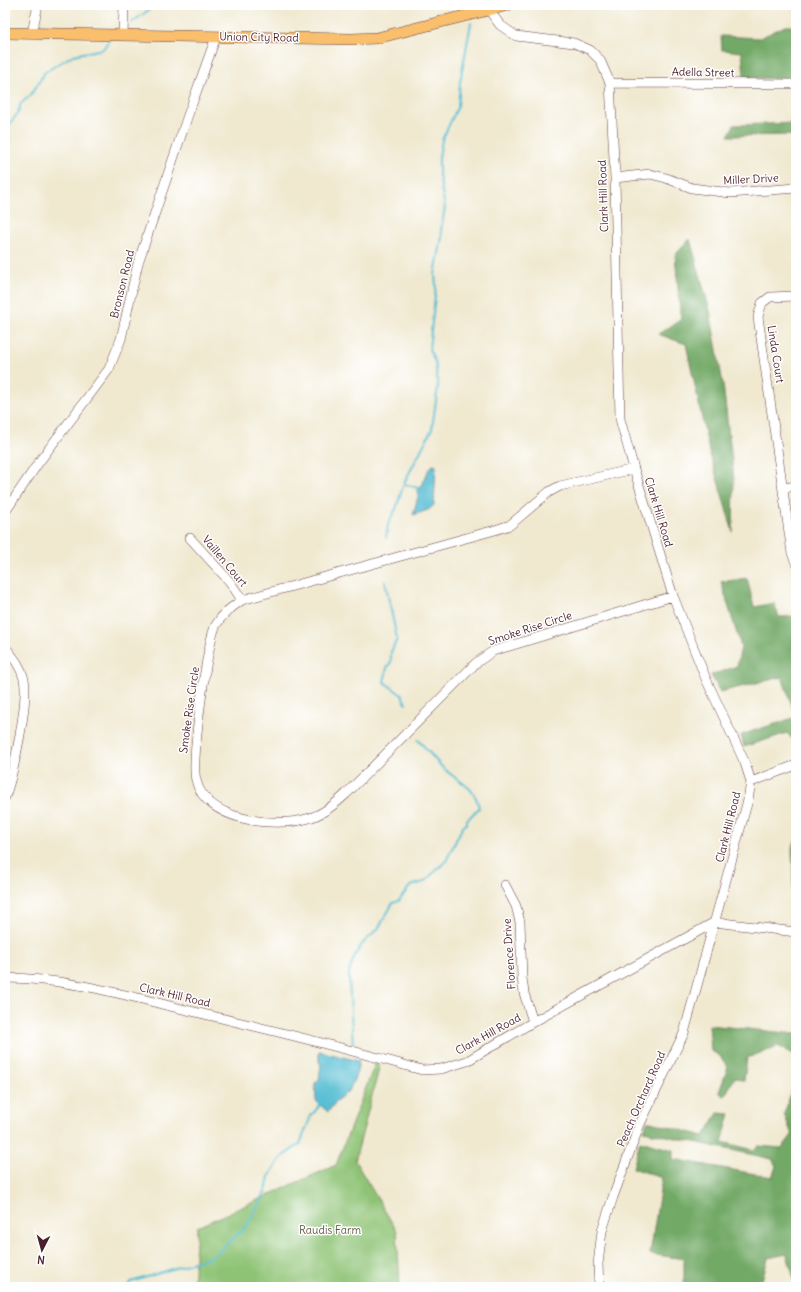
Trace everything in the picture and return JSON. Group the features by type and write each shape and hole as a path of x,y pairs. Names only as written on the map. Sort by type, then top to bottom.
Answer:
{"main road":[{"name":"Union City Road","path":"5,33 352,39 377,38 508,5"}],"street":[{"path":"32,33 38,5"},
{"path":"123,35 124,5"},
{"name":"Clark Hill Road","path":"5,978 50,981 91,987 268,1029 422,1070 441,1069 467,1061 533,1022 715,922 748,800 751,782 706,679 673,596 620,419 615,178 610,83 600,60 590,50 574,44 516,36 500,26 489,10"},
{"name":"Bronson Road","path":"5,512 38,462 109,369 114,360 121,339 138,263 216,37"},
{"name":"Adella Street","path":"610,83 796,84"},
{"name":"Miller Drive","path":"615,178 650,174 666,178 692,188 730,193 796,188"},
{"name":"Linda Court","path":"796,296 770,297 762,303 758,317 784,488 792,553 796,563"},
{"name":"Smoke Rise Circle","path":"634,469 560,486 549,492 510,525 242,600 225,612 211,637 194,757 196,780 203,796 217,809 244,818 267,822 306,819 327,810 346,794 476,664 493,651 673,596"},
{"path":"784,488 796,486"},
{"name":"Vaillen Court","path":"190,538 230,582 242,600"},
{"path":"5,647 19,664 24,679 24,696 20,730 5,798"},
{"path":"751,782 796,765"},
{"name":"Florence Drive","path":"505,885 516,906 520,922 524,993 533,1022"},
{"path":"715,922 796,932"},
{"name":"Peach Orchard Road","path":"599,1287 598,1264 602,1231 640,1124 684,1034 715,922"}],"green space":[{"path":"785,26 796,26 796,47 790,49 794,71 796,71 796,80 744,77 742,52 722,50 721,36 760,38"},
{"path":"796,123 796,135 728,136 734,125"},
{"path":"690,239 710,311 723,384 734,479 733,532 709,451 686,344 658,334 681,320 675,255"},
{"path":"747,578 754,607 774,603 779,617 796,616 793,656 796,657 796,709 793,709 782,677 720,692 711,675 737,666 741,647 721,582"},
{"path":"796,717 796,743 787,733 744,747 741,735"},
{"path":"796,840 796,921 794,920 792,847"},
{"path":"709,1025 796,1034 796,1054 794,1055 778,1046 747,1058 744,1081 735,1077 724,1097 719,1092 728,1067 719,1055 711,1051"},
{"name":"Raudis Farm","path":"375,1064 380,1065 355,1161 397,1231 400,1287 193,1287 197,1227 336,1165"},
{"path":"796,1078 796,1286 787,1254 768,1258 762,1280 758,1287 684,1287 684,1259 650,1254 662,1178 633,1168 640,1141 673,1150 673,1159 772,1177 776,1166 772,1159 644,1131 647,1121 704,1136 718,1113 730,1114 722,1142 754,1150 758,1146 782,1148 792,1135 784,1114"}],"water":[{"path":"433,465 436,466 434,505 428,510 413,515 419,493 417,490 419,486 421,487 429,469"},
{"path":"319,1051 359,1061 357,1072 349,1091 337,1100 328,1112 316,1101 315,1083 319,1080 321,1065 319,1061"}],"waterway":[{"path":"131,23 150,9 166,5"},
{"path":"386,538 388,524 396,509 404,483 432,429 438,386 435,362 429,349 436,287 435,274 442,237 441,230 445,207 439,175 439,157 442,140 458,106 460,82 471,23"},
{"path":"5,160 9,142 9,125 18,113 21,103 30,96 45,72 73,55 103,49 110,39"},
{"path":"404,484 418,488"},
{"path":"385,581 397,639 391,652 391,662 387,668 384,682 402,695 406,704"},
{"path":"353,1046 349,972 355,955 363,943 378,929 393,903 399,901 410,886 424,882 446,861 463,826 467,824 467,820 479,808 477,800 470,789 443,768 418,740"},
{"path":"127,1287 131,1282 213,1256 246,1227 266,1191 269,1177 273,1170 282,1157 300,1144 311,1116 320,1105"}]}
